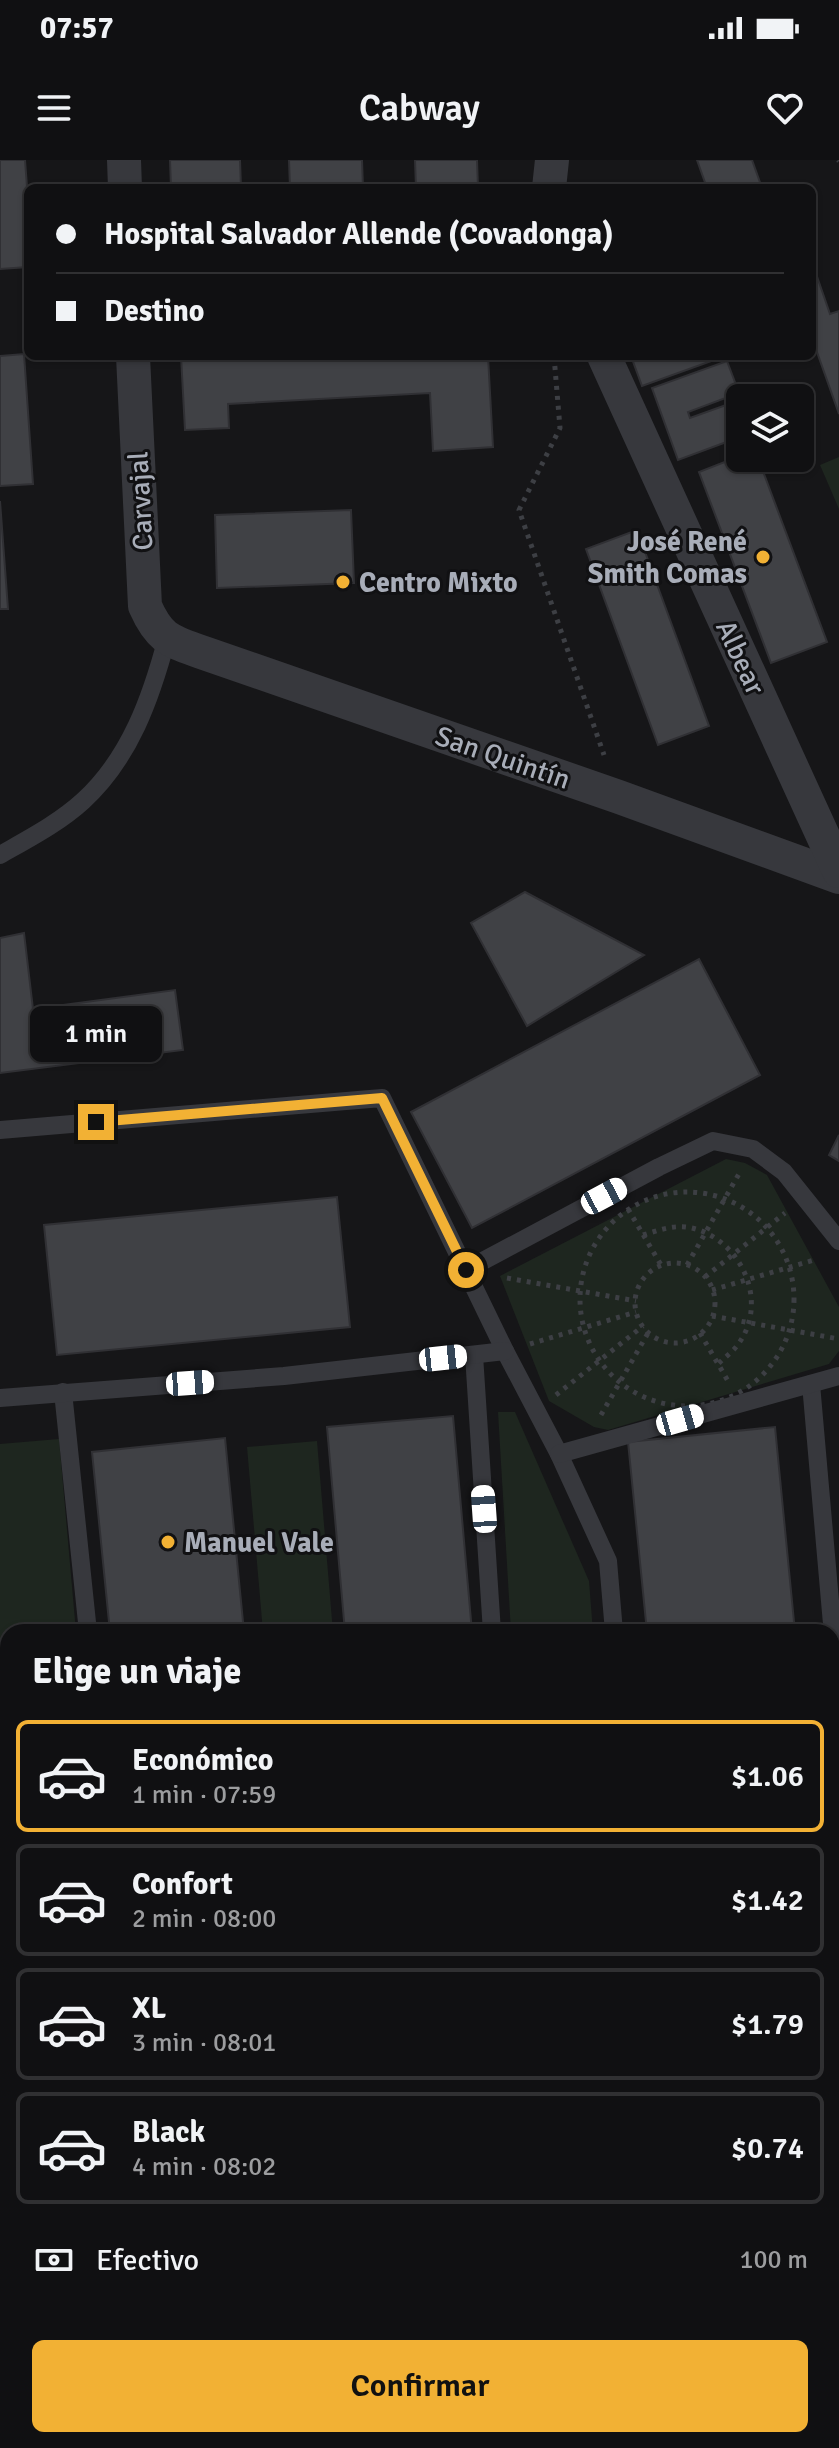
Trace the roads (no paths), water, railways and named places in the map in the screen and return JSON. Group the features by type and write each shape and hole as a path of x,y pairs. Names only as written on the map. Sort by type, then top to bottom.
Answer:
{"street":[{"path":"124,160 125,184"},
{"path":"549,184 552,160"},
{"name":"Carvajal","path":"133,360 145,606 155,628 167,638"},
{"name":"Albear","path":"606,360 839,874"},
{"name":"San Quintín","path":"167,638 839,874"}],"lane":[{"path":"0,855 40,832 83,801 116,764 139,722 157,678 167,638"},
{"path":"0,1130 382,1098 505,1351 559,1454 608,1561 613,1624"},
{"path":"466,1270 713,1141 753,1149 784,1172 839,1241"},
{"path":"0,1398 284,1376 505,1351"},
{"path":"474,1355 491,1624"},
{"path":"559,1454 738,1398 839,1376"},
{"path":"811,1384 832,1624"},
{"path":"63,1392 87,1624"}],"place":[{"name":"José René Smith Comas","path":"763,557"},
{"name":"Centro Mixto","path":"343,582"},
{"name":"Manuel Vale","path":"168,1542"}]}
